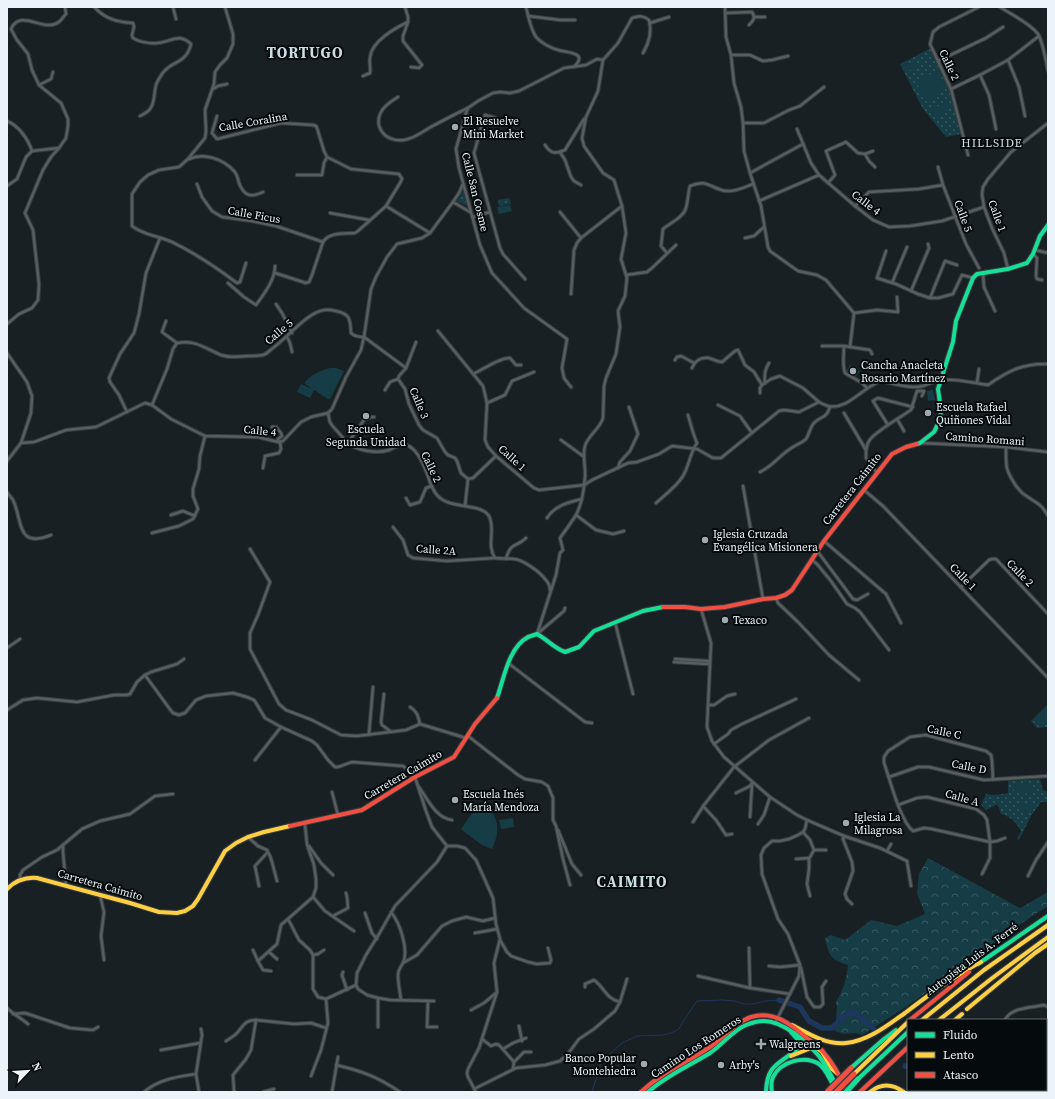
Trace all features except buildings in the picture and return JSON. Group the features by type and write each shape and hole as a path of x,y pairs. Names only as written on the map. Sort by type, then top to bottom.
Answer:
{"main road":[{"path":"973,278 977,274 1008,269 1027,263 1040,236 1048,226"},
{"name":"Carretera Caimito","path":"20,879 40,877 48,881 159,912 177,913 185,911 193,906 198,899 225,851 236,843 264,832 362,810 415,777 454,757 475,724 497,698 508,663 519,644 528,637 537,634 546,638 557,649 566,652 579,647 594,631 643,611 660,607 685,607 701,609 725,607 762,598 776,598 785,595 792,590 824,541 892,454 906,447 920,443 934,432 940,420 941,410 938,389 953,342 956,321 973,278"},
{"path":"7,889 10,885 20,879"},
{"name":"Autopista Luis A. Ferré","path":"911,1019 981,962 1048,916"},
{"path":"923,1019 984,970 1048,925"},
{"path":"940,1019 1048,937"},
{"path":"967,1009 1035,952 1048,944"},
{"path":"778,1017 809,1035 822,1040 846,1043 862,1039 873,1034 958,975 981,962"},
{"path":"956,1019 962,1014"},
{"name":"Camino Los Romeros","path":"642,1092 668,1070 710,1047 731,1028 742,1021 760,1015 778,1017"},
{"name":"Camino Los Romeros","path":"648,1092 655,1085 670,1075 712,1051 733,1033 744,1026 755,1022 766,1021 791,1032 810,1048"},
{"path":"828,1092 851,1068 884,1039 907,1022"},
{"name":"Autopista Luis A. Ferré","path":"838,1092 854,1074 907,1023"},
{"path":"792,1025 825,1053 838,1074 846,1092 907,1033"},
{"path":"786,1058 798,1048 798,1040 791,1032"},
{"path":"766,1092 766,1080 776,1064 810,1048 819,1049 838,1074"},
{"path":"810,1048 825,1065 838,1092"},
{"path":"862,1090 907,1048"},
{"path":"772,1092 772,1081 779,1069 796,1060 807,1059 813,1060 820,1065 838,1092"},
{"path":"870,1092 876,1087 885,1085 895,1086 904,1092"}],"street":[{"path":"7,324 19,314 32,308 38,300 39,284 33,230 25,213 43,170 66,138 68,126 68,119 61,103 38,85 28,54 17,40 11,29 16,23 23,20 45,25 60,22 66,14 65,7"},
{"path":"94,7 106,17 120,22 133,23 134,26 132,35 136,40 159,43 179,37 191,44 184,58 168,67 162,73 156,85 152,107 140,116"},
{"path":"173,7 176,19"},
{"path":"225,7 234,34 233,44 227,58 216,69 216,78 205,110 205,138 188,159 179,167 159,170 148,174 140,182 132,194 132,226 137,230 171,241 212,265 237,283 240,282 246,263"},
{"path":"405,7 408,22 403,36 403,41 422,65 420,68 411,66"},
{"path":"526,7 534,34 537,38 542,43 556,50 576,53 580,58 574,67"},
{"path":"725,7 726,38 731,54 734,83 741,107 744,151 759,201 768,246 770,251 798,271 818,275 826,280 854,313 850,347"},
{"name":"Calle 2","path":"968,155 951,89 930,44 933,32 939,27 979,7"},
{"path":"1000,7 1032,28 1039,36 1047,58 1048,71"},
{"path":"726,13 752,12 754,17"},
{"path":"528,16 556,20 575,20"},
{"path":"545,145 554,153 565,150 586,117 598,91 603,60 618,43 632,18 639,16 644,16 650,23 649,42 643,53"},
{"path":"650,23 669,17"},
{"path":"754,17 765,17"},
{"path":"749,25 754,17"},
{"path":"363,76 370,73 370,57 373,47 392,30 408,22"},
{"path":"938,61 986,38 1003,27"},
{"path":"951,89 1008,60 1039,36"},
{"path":"731,54 750,55 763,60 772,60 788,56"},
{"path":"398,97 383,109 379,116 380,128 391,140 412,138 493,93 510,93 519,91 564,68 586,65 598,59 603,60"},
{"path":"1008,60 1019,87 1024,116"},
{"path":"38,85 51,79 53,72"},
{"path":"980,75 989,95 996,129"},
{"path":"212,90 218,86 227,84"},
{"path":"743,123 764,123 800,106 824,87"},
{"name":"Calle San Cosme","path":"468,108 456,149 459,168 480,245 492,273 524,308 567,338 562,368 564,378 571,387"},
{"path":"496,118 485,115 474,153 503,254 525,279"},
{"name":"Calle Coralina","path":"217,116 212,132 217,138 281,123 316,126 327,157"},
{"path":"537,634 556,575 560,553 563,550 560,538 576,515 582,499 586,476 584,456 585,446 603,418 604,386 616,354 620,327 618,311 625,296 627,278 621,259 626,233 622,206 614,180 603,173 584,146 582,138 586,117"},
{"path":"7,121 13,124 28,140 32,151"},
{"name":"Calle 1","path":"1008,269 1004,253 984,207 982,194 983,187 988,178 1011,152 1048,123"},
{"name":"Calle 4","path":"797,129 811,163 818,175 873,220 889,227 910,226 942,221 984,207"},
{"path":"828,182 835,174 826,151 846,142 858,153 865,154 873,151"},
{"path":"750,174 803,144"},
{"path":"7,186 17,179 26,158 32,151 59,148"},
{"path":"560,152 565,160 571,177 574,181 581,185"},
{"path":"865,154 875,167"},
{"path":"188,159 204,156 211,157 227,165 235,172 241,186 248,195 253,196 263,192"},
{"path":"275,273 303,282 309,282 326,237 330,235 355,233 358,231 386,206 402,179 399,174 351,169 327,157 324,162 322,175 297,175"},
{"name":"Calle 5","path":"938,167 955,217 966,244 979,268"},
{"path":"759,201 818,175"},
{"path":"667,253 661,246 663,229 671,222 679,218 684,211 690,186 705,183 718,189 728,191 737,190 753,184"},
{"name":"Calle Ficus","path":"197,184 202,197 212,210 222,217 276,226 323,242"},
{"path":"328,413 332,409 361,350 371,289 388,255 397,244 422,238 430,233 453,202 463,184"},
{"path":"855,206 869,192 919,189 943,185"},
{"path":"453,202 471,212"},
{"path":"386,206 430,233"},
{"path":"571,294 574,250 577,243 581,238 622,206"},
{"path":"472,217 490,212"},
{"path":"560,212 581,238"},
{"path":"330,213 370,220"},
{"path":"745,238 754,236 765,226"},
{"path":"127,412 109,378 120,354 134,333 146,273 160,238"},
{"path":"911,291 929,248 928,244"},
{"path":"626,275 646,272 676,245"},
{"path":"892,283 907,247"},
{"path":"886,250 877,278 930,298 938,298 953,294 962,275 973,278"},
{"path":"1033,252 1048,253"},
{"path":"1033,252 1037,258 1036,276 1038,279 1042,280"},
{"path":"930,298 945,261 957,265"},
{"path":"228,283 256,305 266,292 275,273 275,266"},
{"path":"983,273 984,287 995,310"},
{"path":"854,313 877,310 898,312 897,297"},
{"path":"276,304 292,333"},
{"name":"Calle 5","path":"178,343 196,343 222,355 233,357 263,355 287,338 298,326 315,313 323,310 330,310 343,313 349,317 351,333 353,335 364,337 406,368"},
{"path":"21,443 34,442 66,430 96,427 145,403 152,405 173,350 178,343 162,332 166,321"},
{"name":"Calle 1","path":"438,331 483,386 487,402 485,440 488,447 496,456 537,489 584,485"},
{"path":"287,338 292,352"},
{"name":"Calle 3","path":"416,342 406,368 398,379 405,389 409,404 419,425 437,438 445,452 455,458 461,472 468,479"},
{"path":"822,346 844,346 870,350 872,354"},
{"path":"844,346 844,372 862,383 867,388"},
{"path":"692,368 694,363 699,359 709,358 722,362 738,350 745,364 754,372 763,384"},
{"path":"7,353 27,382 32,396 31,413 21,443 7,461"},
{"path":"675,360 677,357 681,356 694,363"},
{"path":"474,375 500,360 507,358 510,358 516,365 521,365"},
{"path":"760,393 760,388 763,384 768,363"},
{"path":"763,384 780,376 804,388 819,402 830,407 850,402 867,388 879,381 917,387 941,380 954,380 988,385 1005,373 1024,366 1048,364"},
{"path":"977,383 979,369"},
{"path":"487,402 505,395 512,381 534,372"},
{"path":"385,390 390,382 398,379"},
{"path":"877,474 866,458 866,450 870,439 911,410 917,391 924,391 922,396"},
{"path":"888,425 873,401 878,398 912,406"},
{"path":"584,485 628,463 637,462 659,454 672,446 697,449 713,458 721,458 779,411 784,410 799,412 819,402"},
{"name":"Calle 4","path":"152,405 171,419 205,436 258,437 279,442 283,442 301,422 311,417 328,413"},
{"path":"718,405 740,416 752,433"},
{"path":"618,468 620,462 630,451 638,434 630,407"},
{"path":"760,472 768,468 789,449 805,440 815,421 828,413 830,407"},
{"name":"Calle 2","path":"328,413 330,422 348,443 362,449 374,452 389,450 402,444 412,447 418,455 434,490 440,498 452,504 480,509 489,516 491,525 490,546 492,554 495,558"},
{"path":"844,413 866,450"},
{"path":"656,503 675,486 684,475 696,443 688,415"},
{"path":"348,443 364,420 374,417"},
{"path":"898,419 904,431"},
{"path":"263,468 265,456 279,453 281,449 278,439 282,436 281,433 276,427 272,427"},
{"path":"152,532 179,526 193,520 198,509 192,490 199,469 200,456 205,436"},
{"path":"561,440 584,456"},
{"name":"Camino Romani","path":"920,443 1006,447 1048,452"},
{"path":"1006,447 1006,465 1008,475 1022,494 1040,504 1048,516"},
{"path":"465,506 468,479 474,478 496,456"},
{"path":"406,498 410,505 420,502 426,488 432,486"},
{"path":"743,486 762,598"},
{"name":"Calle 1","path":"864,490 883,506 1048,678"},
{"path":"7,492 12,500 24,534 33,539 39,540 51,536"},
{"path":"547,518 554,510 567,502 582,499"},
{"path":"172,515 183,511 195,516"},
{"path":"576,515 596,530 613,534 624,531"},
{"name":"Calle 2A","path":"393,527 403,540 408,555 413,558 447,561 495,558"},
{"path":"506,559 508,550 511,547 523,542 526,538"},
{"path":"824,541 886,594 900,623"},
{"path":"250,549 270,582 250,633 250,649 279,704 286,710 312,720 341,735 357,736 406,730 420,724 467,737 518,775 525,779 542,782 548,786 554,798 553,820 572,864 581,875"},
{"path":"817,552 853,600 857,600 868,594"},
{"path":"495,558 520,560 531,567 545,578 550,586 550,593"},
{"name":"Calle 2","path":"961,587 989,560 996,559 1048,614"},
{"path":"812,560 818,564 847,604 860,612 889,650"},
{"path":"776,598 778,603 829,654 859,680"},
{"path":"537,634 564,611 565,608"},
{"path":"701,609 711,643 707,727 712,741 724,758 752,783 797,815 844,836 886,851 907,861 911,886"},
{"path":"615,622 633,694"},
{"path":"7,648 20,639"},
{"path":"7,710 23,700 37,698 77,702 114,695 127,695 130,694 137,682 145,675 177,664 184,659"},
{"path":"675,661 711,662"},
{"path":"508,663 585,722 592,723"},
{"path":"145,675 173,713 179,715 185,713 196,700 206,696 232,693 254,700 265,718 312,741 335,767 352,762 402,766 415,777 432,827 447,846"},
{"path":"369,734 374,687"},
{"path":"384,694 381,722 382,725 390,732"},
{"path":"708,705 714,704 727,696 735,694"},
{"path":"714,744 731,730 796,699"},
{"path":"410,707 418,714 420,724"},
{"path":"693,822 703,806 734,767 769,740 809,718"},
{"path":"255,760 281,727"},
{"name":"Calle C","path":"990,842 932,829 924,828 913,831 903,818 884,763 884,757 888,750 910,737 926,735 986,751 991,755 992,779"},
{"name":"Calle D","path":"889,777 918,767 929,767 984,780 1048,776"},
{"path":"736,793 750,786 752,783"},
{"path":"750,817 752,783"},
{"path":"418,785 442,818 452,820"},
{"path":"332,792 338,815"},
{"path":"20,879 20,875 23,870 42,857 57,850 82,829 100,821 130,814 155,796 173,794"},
{"path":"758,824 764,815 770,797"},
{"name":"Calle A","path":"898,805 917,798 927,797 976,809 984,815 987,820 990,842 990,858 982,874"},
{"path":"703,806 716,820 726,835 732,834"},
{"path":"807,820 803,832 789,839 772,841 764,848 761,856 762,874 778,919 788,934 800,965 807,997 814,1007 820,1007 823,1004 822,987 826,981"},
{"path":"258,961 276,944 281,925 313,897 316,888 316,879 314,865 307,844 306,822"},
{"path":"556,826 570,884"},
{"path":"803,832 810,840 814,850"},
{"path":"844,836 843,839 852,862 853,871 845,894 846,899 852,904"},
{"path":"248,837 258,846 267,850 277,882"},
{"path":"990,842 997,842 1004,838"},
{"path":"1028,876 1036,860 1048,842"},
{"path":"307,844 321,863 333,875"},
{"path":"886,851 891,844"},
{"path":"63,845 66,886"},
{"path":"434,1001 390,1000 367,995 356,986 357,973 395,905 437,862 447,846"},
{"path":"447,846 465,848 476,860 493,898 495,918 500,939 507,952 511,956 528,962 537,964 550,963 551,960 548,948"},
{"path":"814,850 826,850"},
{"path":"810,896 807,884 809,858 814,850"},
{"path":"259,886 256,866 268,853"},
{"path":"796,859 809,858"},
{"path":"332,916 348,908 346,893"},
{"path":"100,895 104,912 101,936 104,960"},
{"path":"313,897 325,911 354,932"},
{"path":"391,912 403,937 403,963"},
{"path":"365,913 372,933 377,938"},
{"path":"402,1000 398,974 399,968 403,963 417,955 442,926 452,920 466,917 483,921 495,918"},
{"path":"288,919 299,940 310,950 313,955 313,989 318,997 326,999 356,986"},
{"path":"475,933 498,929"},
{"path":"476,1092 467,1073 479,1048 497,992 494,963 500,939"},
{"path":"749,948 750,988"},
{"path":"253,950 263,970 271,971"},
{"path":"313,955 324,950"},
{"path":"269,952 277,959"},
{"path":"769,966 780,967 800,965"},
{"path":"774,1024 799,976 800,965"},
{"path":"343,972 342,975 347,990"},
{"path":"698,976 789,995"},
{"path":"474,1089 513,1069 545,1065 560,1061 567,1056 579,1039 594,1029 615,1011 620,1002 628,979"},
{"path":"585,987 585,984 594,980 610,998 620,1002"},
{"path":"471,1010 484,1003 497,992"},
{"path":"378,998 378,1027"},
{"path":"311,1076 321,1050 328,1020 326,999"},
{"path":"428,1001 426,1027 437,1027"},
{"path":"1005,1019 1015,1010 1044,1005 1048,1007"},
{"path":"7,1008 28,1024"},
{"path":"13,1014 26,1013 70,1028 93,1030 98,1027"},
{"path":"226,1041 236,1034 248,1021 256,1020 294,1024 311,1023 326,1028"},
{"path":"235,1092 233,1075 246,1059 251,1050 256,1020"},
{"path":"519,1026 522,1040"},
{"path":"199,1092 196,1074 202,1035 201,1030"},
{"path":"503,1049 526,1038"},
{"path":"482,1039 491,1046 496,1044 499,1045 514,1062"},
{"path":"161,1050 200,1043"},
{"path":"513,1069 514,1062 524,1052 531,1052"},
{"path":"332,1092 338,1057"},
{"path":"336,1066 350,1068 382,1080 400,1092"},
{"path":"144,1092 160,1081 196,1074"},
{"path":"263,1092 274,1089"}],"green space":[{"path":"931,48 952,95 961,134 946,137 923,109 900,64"},
{"path":"914,61 917,67 906,72 903,66"},
{"path":"938,70 943,85 942,90 933,101 928,104 917,82"},
{"path":"945,102 948,103 950,107 949,110 937,116 934,115 932,111 933,109"},
{"path":"464,190 469,207 457,201"},
{"path":"509,198 511,204 499,206 498,200"},
{"path":"510,205 512,211 499,214 497,207"},
{"name":"Cancha Anacleta Rosario Martínez","path":"850,365 860,371 856,377 846,371"},
{"path":"336,368 344,371 330,399 314,390 310,398 297,392 301,384 312,389 304,383 322,370"},
{"path":"933,390 935,400 928,401 927,391"},
{"path":"1048,704 1048,727 1037,728 1031,721"},
{"path":"1046,708 1048,710 1048,718 1039,726 1033,720"},
{"path":"1040,779 1043,790 1048,792 1048,802 1041,802 1031,816 1019,840 1017,839 1021,831 1015,822 1001,814 998,805 986,810 981,805 986,794 994,795 1008,793 1008,781"},
{"path":"1014,784 1031,785 1031,794 1014,793"},
{"path":"483,802 492,813 497,824 497,835 492,849 482,845 461,829 475,809"},
{"path":"1020,802 1033,806 1031,813 1018,809"},
{"path":"513,818 514,827 501,829 499,820"},
{"path":"928,858 1020,908 1048,892 1048,906 1002,937 912,1003 862,1035 856,1033 843,1034 835,1031 837,1008 836,1002 844,984 848,965 837,961 831,956 825,938 831,935 845,940 871,920 897,926 925,914 917,893 919,874"},
{"path":"970,1091 971,1092 925,1092"}],"waterway":[{"path":"592,1092 601,1062 622,1043 637,1036 663,1035 679,1029 697,1001 723,1000 753,1004 779,1000"},
{"path":"779,1000 800,1007 809,1021 822,1028 832,1028 846,1014 854,1012 873,1028"}],"traffic: fast":[{"path":"917,444 934,432 940,420 941,410 938,389 953,342 956,321 973,278 977,274 1008,269 1027,263 1033,254 1040,236 1048,225"},
{"path":"497,698 511,656 521,642 528,637 537,634 565,652 579,647 594,631 643,611 663,607"},
{"path":"978,964 1048,916"},
{"path":"648,1092 670,1076 710,1053 741,1028 759,1021 779,1024 794,1033 822,1059 836,1085"},
{"path":"851,1068 896,1030"},
{"path":"766,1092 767,1082 772,1070 798,1048 798,1040 791,1032"},
{"path":"858,1079 907,1033"},
{"path":"772,1092 772,1081 777,1071 787,1063 800,1060 813,1061 822,1066 838,1092"},
{"path":"846,1092 858,1079"}],"traffic: slow":[{"path":"7,889 14,883 21,880 37,878 159,912 177,913 185,911 193,906 225,851 248,837 290,826"},
{"path":"923,1019 984,970 1048,925"},
{"path":"940,1019 1048,937"},
{"path":"967,1009 1048,944"},
{"path":"792,1025 825,1041 839,1043 854,1042 870,1036 885,1027 924,998 966,970 981,962"},
{"path":"956,1019 962,1014"},
{"path":"854,1074 907,1023"},
{"path":"791,1056 811,1048 817,1048 822,1052 832,1069 838,1074"},
{"path":"870,1092 883,1086 896,1087 904,1092"}],"traffic: jam":[{"path":"663,607 701,609 725,607 785,595 792,590 824,541 892,454 906,447 917,444"},
{"path":"290,826 362,810 415,777 454,757 475,724 497,698"},
{"path":"911,1019 969,972"},
{"path":"641,1092 666,1073 710,1047 739,1023 759,1015 775,1017 782,1020 819,1047 834,1066 847,1092"},
{"path":"860,1092 907,1048"},
{"path":"827,1092 851,1068"},
{"path":"836,1092 854,1074"}],"place":[{"name":"El Resuelve Mini Market","path":"455,127"},
{"name":"Cancha Anacleta Rosario Martínez","path":"853,371"},
{"name":"Escuela Rafael Quiñones Vidal","path":"928,413"},
{"name":"Escuela Segunda Unidad","path":"366,416"},
{"name":"Iglesia Cruzada Evangélica Misionera","path":"705,540"},
{"name":"Texaco","path":"725,620"},
{"name":"Escuela Inés María Mendoza","path":"455,800"},
{"name":"Iglesia La Milagrosa","path":"846,823"},
{"name":"Walgreens","path":"761,1044"},
{"name":"Banco Popular Montehiedra","path":"644,1064"},
{"name":"Arby's","path":"721,1065"}],"district":[{"name":"TORTUGO","path":"305,52"},
{"name":"HILLSIDE","path":"992,143"},
{"name":"CAIMITO","path":"632,881"}]}
